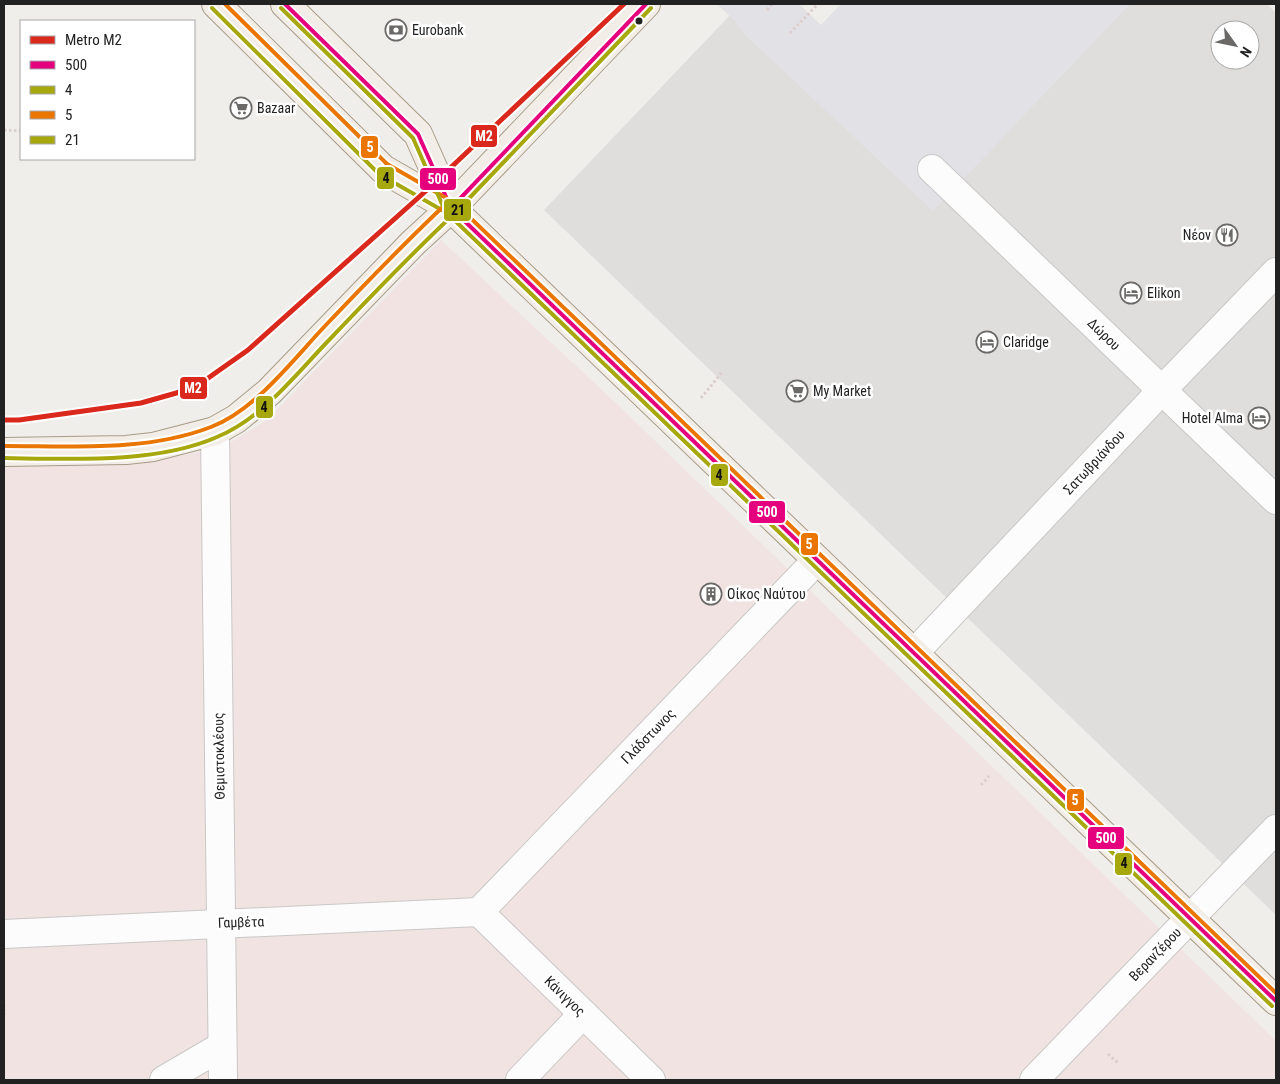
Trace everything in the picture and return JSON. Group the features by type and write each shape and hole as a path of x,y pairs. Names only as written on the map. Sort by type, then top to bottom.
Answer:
{"main road":[{"path":"216,4 383,169 451,208 1276,1001"},
{"path":"286,4 418,134 451,208"},
{"path":"4,452 126,450 174,443 215,431 236,420 270,392 413,243 451,208 646,4"}],"street":[{"name":"Δώρου","path":"932,169 1276,500"},
{"name":"Σατωβριάνδου","path":"914,653 1276,272"},
{"name":"Θεμιστοκλέους","path":"215,431 223,1080"},
{"name":"Γλάδστωνος","path":"479,912 817,560"},
{"name":"Βερανζέρου","path":"1034,1080 1276,829"},
{"name":"Γαμβέτα","path":"4,934 479,912"},
{"name":"Κάνιγγος","path":"479,912 651,1080"},
{"path":"520,1080 583,1014"},
{"path":"164,1080 222,1046"}],"path":[{"path":"766,10 772,4"},
{"path":"790,33 818,4"},
{"path":"4,130 20,131"},
{"path":"4,1004 4,1015"}],"shaded area":[{"path":"717,4 799,4 821,25 841,4 1130,4 933,211 744,34 735,21"},
{"path":"1123,4 1267,4 1276,13 1276,915 544,210 734,11 932,202"},
{"path":"441,240 617,404 1276,1041 1276,1080 4,1080 4,464 168,458 209,450 231,442 267,420"}],"metro line":[{"name":"Μ2","path":"4,420 19,420 141,403 194,388 248,350 428,189 624,4"}],"transit line":[{"name":"5","path":"225,4 387,164 455,203 1276,993"},
{"name":"500","path":"285,4 418,134 451,208 1276,1001"},
{"name":"500","path":"451,208 646,4"},
{"name":"4","path":"212,8 379,174 447,213 1272,1006"},
{"name":"21","path":"281,8 413,138 445,211 451,214 456,212 651,8"},
{"name":"5","path":"4,446 82,447 161,441 211,427 227,419 258,397 369,280 447,203"},
{"name":"4","path":"4,458 84,459 140,456 193,446 234,429 249,419 278,394 345,323 455,213"}],"place":[{"name":"Eurobank","path":"396,30"},
{"name":"Bazaar","path":"241,108"},
{"name":"Νέον","path":"1227,235"},
{"name":"Elikon","path":"1131,293"},
{"name":"Claridge","path":"987,342"},
{"name":"My Market","path":"797,391"},
{"name":"Hotel Alma","path":"1259,418"},
{"name":"Οίκος Ναύτου","path":"711,594"}]}
